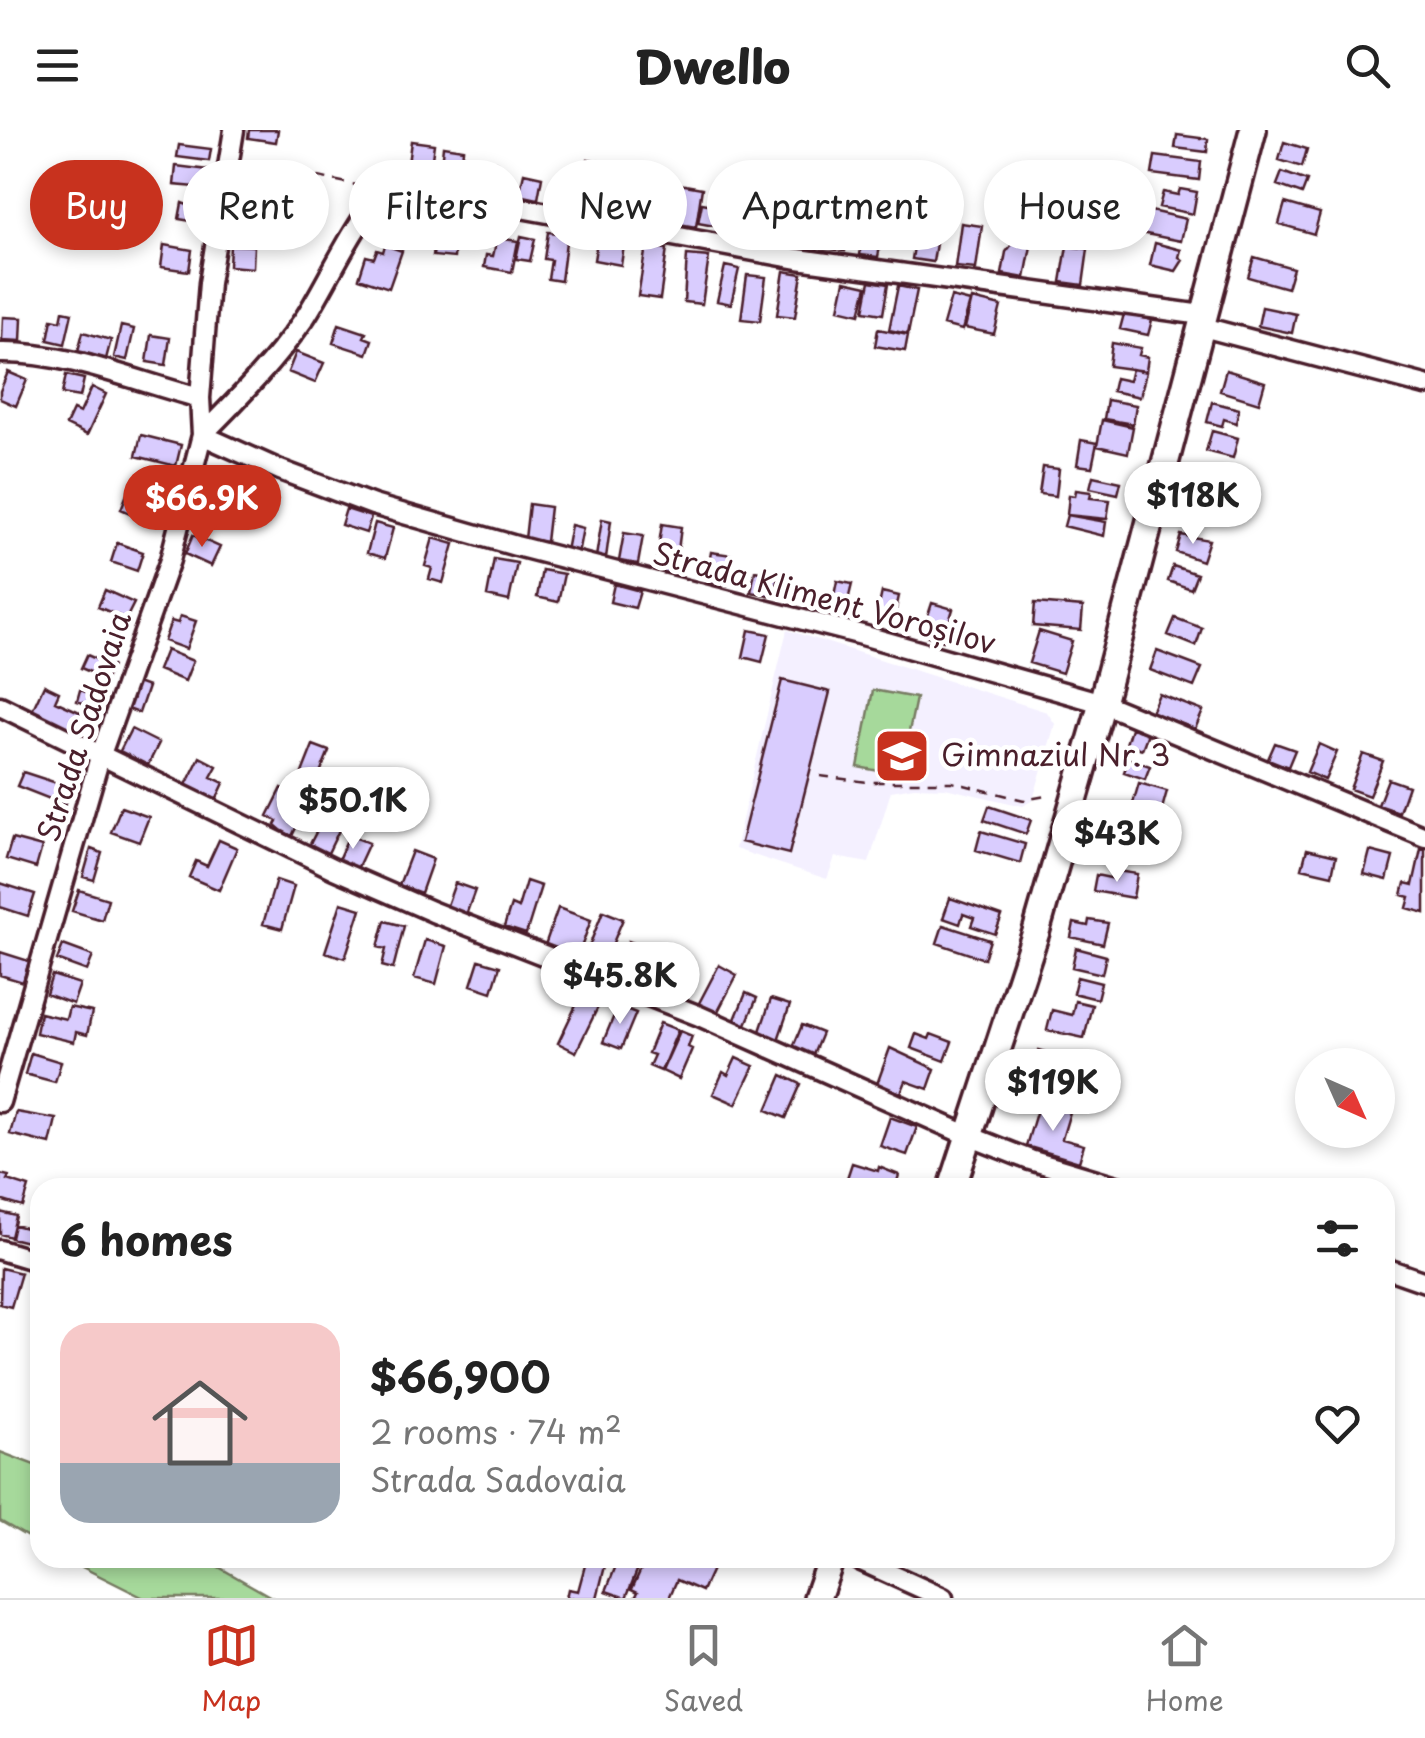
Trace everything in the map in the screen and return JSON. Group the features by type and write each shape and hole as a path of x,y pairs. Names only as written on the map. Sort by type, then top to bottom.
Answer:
{"street":[{"name":"Strada Sadovaia","path":"0,1102 100,756 170,560 202,435 200,398 208,283 234,130"},
{"path":"955,1178 1036,932 1102,703 1253,130"},
{"path":"523,208 798,258 1201,320 1425,385"},
{"path":"202,435 243,394 303,320 349,245"},
{"path":"0,353 26,353 122,374 200,398"},
{"name":"Strada Kliment Voroșilov","path":"202,435 373,505 516,546 862,634 1102,703 1425,837"},
{"path":"0,706 367,884 697,1015 969,1136 1090,1178"},
{"path":"0,1250 30,1259"},
{"path":"1395,1272 1425,1282"},
{"path":"817,1598 828,1568"},
{"path":"877,1568 943,1598"}],"path":[{"path":"231,158 349,183"},
{"path":"820,776 868,782 952,782 1024,800 1046,796"}],"shaded area":[{"name":"Gimnaziul Nr. 3","path":"787,630 1047,712 1055,724 1033,800 1023,806 945,788 891,791 869,863 835,857 827,879 735,849"}],"green space":[{"path":"873,690 916,698 900,775 858,767"},
{"path":"0,1452 30,1463 30,1538 0,1521"},
{"path":"84,1568 220,1568 273,1598 144,1598"}],"building":[{"path":"249,130 278,130 276,142 248,138"},
{"path":"1177,135 1208,139 1207,152 1175,148"},
{"path":"411,141 434,144 432,160 409,160"},
{"path":"1284,142 1307,149 1302,167 1279,160"},
{"path":"179,145 211,149 209,160 177,157"},
{"path":"443,146 463,149 462,160 442,160"},
{"path":"1155,156 1201,162 1199,180 1156,175"},
{"path":"176,166 183,167 183,186 174,185"},
{"path":"1282,172 1307,181 1302,194 1277,185"},
{"path":"524,173 542,177 538,199 523,196"},
{"path":"687,185 702,188 696,227 687,225"},
{"path":"1180,189 1197,192 1193,214 1159,207 1163,192 1178,195"},
{"path":"702,203 707,204 707,225 698,223"},
{"path":"1285,203 1320,213 1314,234 1279,224"},
{"path":"1156,212 1186,219 1181,241 1156,236"},
{"path":"964,223 982,226 976,269 955,267 957,250 964,250"},
{"path":"523,236 535,239 530,261 516,259 518,250 523,250"},
{"path":"1156,243 1181,250 1179,257 1183,260 1176,271 1150,265"},
{"path":"164,245 192,250 189,271 161,267"},
{"path":"230,250 254,250 253,268 229,266"},
{"path":"377,250 402,251 389,288 359,278 366,256 374,258"},
{"path":"434,250 455,250 454,258 433,256"},
{"path":"494,250 516,250 512,272 484,267 486,255 493,256"},
{"path":"545,250 565,250 561,281 548,279 551,260 544,259"},
{"path":"596,250 623,250 621,265 594,260"},
{"path":"645,250 667,250 660,299 638,296"},
{"path":"861,250 879,250 878,257 860,255"},
{"path":"913,250 935,250 933,262 912,259"},
{"path":"1030,250 1025,278 1002,274 1006,252"},
{"path":"1066,250 1088,250 1083,285 1061,282"},
{"path":"687,255 709,257 702,304 684,302"},
{"path":"1254,257 1293,268 1287,288 1248,277"},
{"path":"725,266 739,269 731,304 717,301"},
{"path":"784,271 802,274 795,317 777,315"},
{"path":"747,275 766,277 760,321 741,319"},
{"path":"845,281 867,286 860,314 839,309"},
{"path":"870,281 888,284 883,314 864,311"},
{"path":"898,286 917,290 908,334 889,330"},
{"path":"951,297 970,302 962,330 943,325"},
{"path":"972,299 1001,306 994,334 965,328"},
{"path":"1262,307 1296,314 1292,333 1258,326"},
{"path":"63,311 72,313 65,344 48,340 52,319 61,321"},
{"path":"1124,314 1152,320 1148,335 1120,329"},
{"path":"3,317 22,318 21,341 2,340"},
{"path":"339,324 366,333 364,337 372,340 367,354 333,343"},
{"path":"121,326 134,329 127,360 114,357"},
{"path":"878,329 908,335 905,351 875,346"},
{"path":"83,332 111,340 106,359 78,351"},
{"path":"151,335 170,338 166,365 147,362"},
{"path":"1112,343 1141,348 1139,355 1148,357 1146,371 1109,366"},
{"path":"296,352 324,363 315,383 288,372"},
{"path":"1132,369 1146,372 1140,397 1112,391 1115,378 1129,381"},
{"path":"1226,370 1265,382 1259,403 1220,391"},
{"path":"8,372 27,380 16,406 0,399"},
{"path":"66,375 84,379 80,397 62,394"},
{"path":"92,387 106,394 87,435 66,425 73,410 80,413"},
{"path":"1107,400 1136,405 1133,424 1104,419"},
{"path":"1212,402 1239,409 1236,423 1224,419 1222,426 1207,422"},
{"path":"1102,420 1133,427 1128,453 1097,446"},
{"path":"1212,431 1238,438 1233,458 1206,451"},
{"path":"141,435 181,445 176,466 136,456"},
{"path":"1081,440 1097,443 1092,467 1077,465"},
{"path":"1043,467 1059,469 1056,496 1039,494"},
{"path":"1093,476 1121,482 1118,494 1090,488"},
{"path":"1197,477 1225,486 1222,493 1242,500 1238,511 1219,504 1217,510 1190,501"},
{"path":"244,485 261,491 248,526 219,515 225,499 237,503"},
{"path":"129,489 163,504 155,524 121,509"},
{"path":"1076,490 1091,492 1090,498 1110,500 1107,519 1067,515 1069,495 1075,496"},
{"path":"529,504 550,507 546,542 525,539"},
{"path":"346,509 371,517 366,533 341,525"},
{"path":"1067,515 1106,522 1104,536 1064,526"},
{"path":"602,519 611,521 606,558 596,557"},
{"path":"375,523 393,528 385,558 367,553"},
{"path":"662,524 681,527 675,574 655,571"},
{"path":"571,525 583,528 578,554 566,551"},
{"path":"624,533 643,536 638,564 619,561"},
{"path":"193,535 220,547 211,566 185,554"},
{"path":"1181,535 1209,540 1202,561 1176,552"},
{"path":"433,538 454,544 443,583 429,579 432,568 425,566"},
{"path":"117,543 143,552 137,571 111,562"},
{"path":"711,552 732,555 727,585 706,581"},
{"path":"494,559 517,563 509,601 487,596"},
{"path":"1173,566 1197,574 1191,589 1168,581"},
{"path":"542,570 564,574 558,602 537,597"},
{"path":"755,571 778,575 774,596 751,592"},
{"path":"837,581 852,584 845,613 831,610"},
{"path":"614,584 640,591 635,608 610,602"},
{"path":"105,590 134,603 126,619 98,607"},
{"path":"882,592 899,596 893,623 876,619"},
{"path":"932,603 953,609 943,641 922,634"},
{"path":"1035,603 1083,607 1081,630 1033,626"},
{"path":"180,616 196,621 186,649 164,641 171,621 178,623"},
{"path":"1175,618 1202,628 1196,646 1168,635"},
{"path":"749,630 769,634 762,662 743,657"},
{"path":"1039,631 1072,641 1062,673 1029,663"},
{"path":"166,650 193,661 185,681 158,670"},
{"path":"1157,651 1202,668 1194,687 1150,670"},
{"path":"87,655 112,666 106,679 81,668"},
{"path":"782,680 830,692 789,854 741,842"},
{"path":"134,682 148,687 139,713 125,708"},
{"path":"44,685 59,692 55,701 84,714 75,734 31,713"},
{"path":"80,690 101,697 98,708 77,701"},
{"path":"1159,694 1203,711 1195,729 1151,712"},
{"path":"1131,728 1148,733 1142,749 1126,744"},
{"path":"131,729 159,743 148,765 120,751"},
{"path":"1275,743 1295,750 1288,767 1268,759"},
{"path":"1319,744 1337,752 1325,780 1307,772"},
{"path":"313,745 329,751 315,785 300,778"},
{"path":"1363,754 1383,761 1369,796 1350,789"},
{"path":"200,757 217,766 211,777 224,783 216,800 186,785"},
{"path":"1129,759 1150,766 1145,779 1124,772"},
{"path":"23,772 72,788 65,805 17,786"},
{"path":"1388,779 1408,786 1399,812 1378,805"},
{"path":"1139,783 1167,791 1160,816 1132,807"},
{"path":"282,788 300,797 297,802 306,807 292,836 268,816"},
{"path":"989,806 1031,820 1026,834 984,820"},
{"path":"121,807 149,817 139,842 111,832"},
{"path":"326,813 343,822 328,853 310,844"},
{"path":"1125,823 1148,830 1141,855 1118,849"},
{"path":"981,831 1025,844 1020,863 976,850"},
{"path":"349,835 369,843 357,869 338,860"},
{"path":"12,839 42,847 36,868 6,859"},
{"path":"219,840 237,848 219,890 189,877 196,861 207,866"},
{"path":"91,849 102,853 94,880 83,877"},
{"path":"1307,849 1336,856 1332,875 1302,868"},
{"path":"1421,849 1425,850 1425,913 1407,908 1410,897 1402,895 1405,883 1413,885"},
{"path":"412,851 433,859 421,893 399,885"},
{"path":"1370,851 1393,857 1387,880 1364,874"},
{"path":"1117,871 1137,874 1133,898 1093,891 1096,875 1115,879"},
{"path":"276,880 294,886 282,929 263,924"},
{"path":"526,881 541,886 526,934 504,927 511,905 518,908"},
{"path":"0,883 35,894 28,916 0,907"},
{"path":"455,883 475,890 466,915 446,908"},
{"path":"79,890 108,899 102,920 72,911"},
{"path":"950,898 1002,916 995,934 971,926 974,918 963,914 960,924 943,918"},
{"path":"341,903 361,909 345,958 325,952"},
{"path":"558,908 591,920 578,956 545,945"},
{"path":"603,911 623,919 605,962 586,954"},
{"path":"1089,920 1108,923 1103,944 1071,937 1074,923 1088,926"},
{"path":"385,921 404,926 393,969 382,966 386,949 378,947"},
{"path":"943,925 990,940 984,959 937,943"},
{"path":"425,940 446,946 436,984 414,978"},
{"path":"628,941 649,949 638,974 617,966"},
{"path":"63,945 93,956 87,971 57,960"},
{"path":"1076,948 1106,956 1102,974 1072,967"},
{"path":"0,952 29,961 23,982 0,975"},
{"path":"479,960 500,966 492,992 471,985"},
{"path":"719,965 737,975 716,1015 698,1005"},
{"path":"657,969 682,980 675,997 650,986"},
{"path":"52,975 80,984 73,1004 46,994"},
{"path":"1077,977 1101,983 1097,999 1073,993"},
{"path":"746,993 757,998 744,1029 733,1024"},
{"path":"580,997 599,1005 576,1052 558,1043"},
{"path":"771,999 790,1005 778,1040 759,1034"},
{"path":"1075,1001 1092,1005 1084,1038 1047,1030 1052,1010 1072,1015"},
{"path":"618,1006 636,1013 621,1049 603,1042"},
{"path":"69,1007 92,1012 87,1035 76,1032 74,1042 36,1033 40,1013 66,1019"},
{"path":"660,1023 678,1030 661,1071 649,1066 654,1055 648,1053"},
{"path":"802,1025 822,1033 813,1055 793,1047"},
{"path":"680,1031 692,1036 688,1047 692,1049 679,1079 662,1071"},
{"path":"916,1034 929,1039 931,1034 952,1042 945,1061 911,1048"},
{"path":"890,1048 935,1069 928,1089 906,1081 901,1093 877,1084"},
{"path":"1039,1050 1073,1060 1067,1078 1033,1068"},
{"path":"31,1053 61,1062 55,1082 25,1074"},
{"path":"736,1058 754,1066 736,1104 713,1094 723,1072 728,1075"},
{"path":"782,1075 801,1084 786,1118 767,1110"},
{"path":"1039,1103 1070,1112 1062,1139 1084,1145 1079,1162 1026,1146"},
{"path":"16,1112 56,1119 50,1144 10,1134"},
{"path":"890,1117 917,1127 907,1155 880,1146"},
{"path":"852,1163 899,1175 898,1178 847,1178"},
{"path":"0,1174 29,1187 23,1207 0,1200"},
{"path":"0,1212 16,1216 11,1237 0,1234"},
{"path":"14,1225 30,1229 30,1243 11,1238"},
{"path":"1,1268 21,1273 11,1307 0,1304"},
{"path":"584,1568 604,1568 597,1598 566,1598 568,1589 578,1591"},
{"path":"615,1568 638,1568 626,1598 606,1591"},
{"path":"641,1568 712,1568 702,1591 677,1580 669,1598 635,1598 638,1592 632,1589"}],"place":[{"name":"Gimnaziul Nr. 3","path":"902,756"}]}
